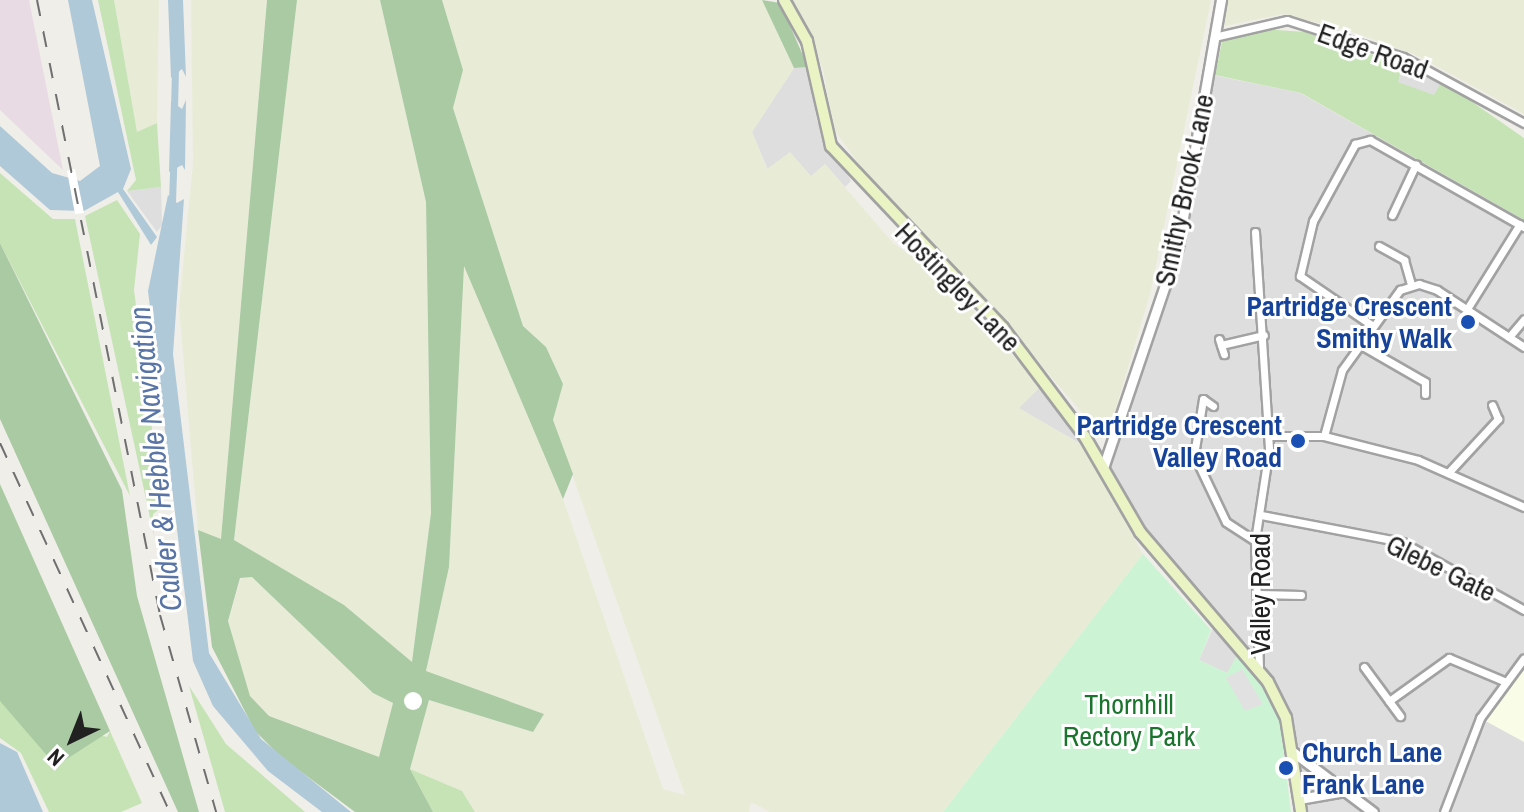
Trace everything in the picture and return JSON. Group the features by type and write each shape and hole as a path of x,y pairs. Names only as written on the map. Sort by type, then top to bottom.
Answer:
{"main road":[{"name":"Hostingley Lane","path":"784,0 811,54 831,146 1003,328 1103,468 1140,532 1259,670 1292,748 1301,812"}],"street":[{"name":"Smithy Brook Lane","path":"1103,468 1178,246 1221,0"},
{"name":"Edge Road","path":"1214,37 1287,20 1403,57 1524,123"},
{"path":"1370,324 1300,276 1313,221 1355,144 1370,140 1522,225 1467,309"},
{"path":"1392,215 1416,164"},
{"name":"Valley Road","path":"1255,232 1269,436 1261,515 1255,541 1259,670"},
{"path":"1379,246 1404,260 1411,285"},
{"path":"1324,436 1342,370 1384,303 1411,285 1437,290 1524,347"},
{"path":"1509,337 1524,319"},
{"path":"1224,354 1220,342 1264,335"},
{"path":"1359,344 1423,380 1425,394"},
{"path":"1213,406 1203,399 1194,455 1226,522 1255,541"},
{"path":"1448,473 1498,419 1492,405"},
{"path":"1269,436 1324,436 1448,473 1524,507"},
{"name":"Glebe Gate","path":"1261,515 1402,542 1524,610"},
{"path":"1259,594 1301,595"},
{"path":"1389,701 1449,658 1506,682"},
{"path":"1444,812 1480,718 1524,658"},
{"path":"1364,667 1400,716"},
{"path":"1292,748 1340,792 1373,812"},
{"path":"1299,799 1340,792"}],"shaded area":[{"path":"0,0 29,0 63,170 0,110"},
{"path":"114,0 159,0 157,123 137,133"},
{"path":"191,0 267,0 221,540 198,530 179,308 193,163"},
{"path":"297,0 380,0 426,202 431,513 412,663 344,605 234,541"},
{"path":"442,0 762,0 794,68 752,132 767,169 790,152 811,176 825,164 893,243 949,282 1040,387 1019,408 1082,445 1143,554 943,812 770,812 751,802 749,812 475,812 462,791 410,769 429,700 533,732 544,714 426,672 449,567 464,264 563,499 663,789 685,795 553,420 563,384 546,347 523,326 453,108 463,70"},
{"path":"792,0 1211,0 1150,294 1115,411 1100,434 966,277 885,201 833,128 823,69"},
{"path":"1228,0 1524,0 1524,114 1416,55 1347,30 1283,14 1224,26"},
{"path":"1403,65 1442,81 1434,96 1398,82"},
{"path":"808,67 817,121 851,181 845,187 825,164 811,177 768,170 752,132 794,68"},
{"path":"1208,74 1300,93 1524,220 1524,812 1303,812 1286,713 1245,650 1227,673 1199,660 1216,621 1140,532 1103,468 1178,246"},
{"path":"161,187 162,225 157,232 127,191"},
{"path":"1040,387 1081,444 1018,408"},
{"path":"252,577 373,693 393,703 379,757 269,716 250,696 228,621 241,578"},
{"path":"1524,658 1524,742 1480,718"},
{"path":"1242,669 1263,704 1245,711 1226,678"}],"green space":[{"path":"98,0 114,0 137,132 157,123 161,187 127,191 136,180"},
{"path":"267,0 297,0 234,540 344,605 412,662 431,513 426,202 380,0 442,0 463,70 453,108 523,326 546,347 563,384 553,420 573,474 563,499 464,266 449,567 426,671 544,714 533,732 429,700 410,769 433,812 355,812 280,756 255,731 212,647 198,530 221,539","holes":["252,577 373,693 393,703 379,757 269,716 250,696 228,621 240,578"]},
{"path":"762,0 780,3 808,67 794,68"},
{"path":"1262,29 1305,32 1403,65 1398,82 1434,95 1442,81 1524,138 1524,220 1301,93 1215,75 1222,42"},
{"path":"0,173 53,219 75,219 130,496 0,243"},
{"path":"117,200 140,234 134,290 162,507 153,514 154,536 85,216"},
{"path":"0,243 122,490 137,596 199,812 178,812 0,419"},
{"path":"0,484 110,731 56,766 0,701"},
{"name":"Thornhill Rectory Park","path":"1143,554 1211,630 1199,660 1227,673 1237,655 1266,687 1280,723 1291,812 943,812"},
{"path":"189,686 226,744 305,812 225,812"},
{"path":"0,701 107,737 110,731 142,803 121,812 49,812 21,753 0,738"},
{"path":"410,769 462,791 475,812 433,812"}],"water":[{"path":"68,0 92,0 131,169 123,189 157,237 151,245 118,192 84,211 50,210 0,166 0,126 52,173 80,181 100,166"},
{"path":"168,0 183,0 186,77 182,69 171,78"},
{"path":"186,100 185,170 182,165 169,172 171,101 182,109"},
{"path":"168,195 177,203 184,199 173,354 209,653 261,739 351,812 322,812 268,771 213,706 193,661 148,291"},
{"path":"0,743 17,752 43,812 0,812"}],"pier":[{"path":"75,169 84,213 75,214 67,171"},
{"path":"413,692 422,701 413,710 404,701"}],"waterway":[{"name":"Calder & Hebble Navigation","path":"174,110 175,70"},
{"name":"Calder & Hebble Navigation","path":"172,202 173,166"}],"railway":[{"path":"37,0 160,615 216,812"},
{"path":"0,443 170,812"}],"place":[{"name":"Partridge Crescent Smithy Walk","path":"1468,322"},
{"name":"Partridge Crescent Valley Road","path":"1298,441"},
{"name":"Church Lane Frank Lane","path":"1286,768"}]}
